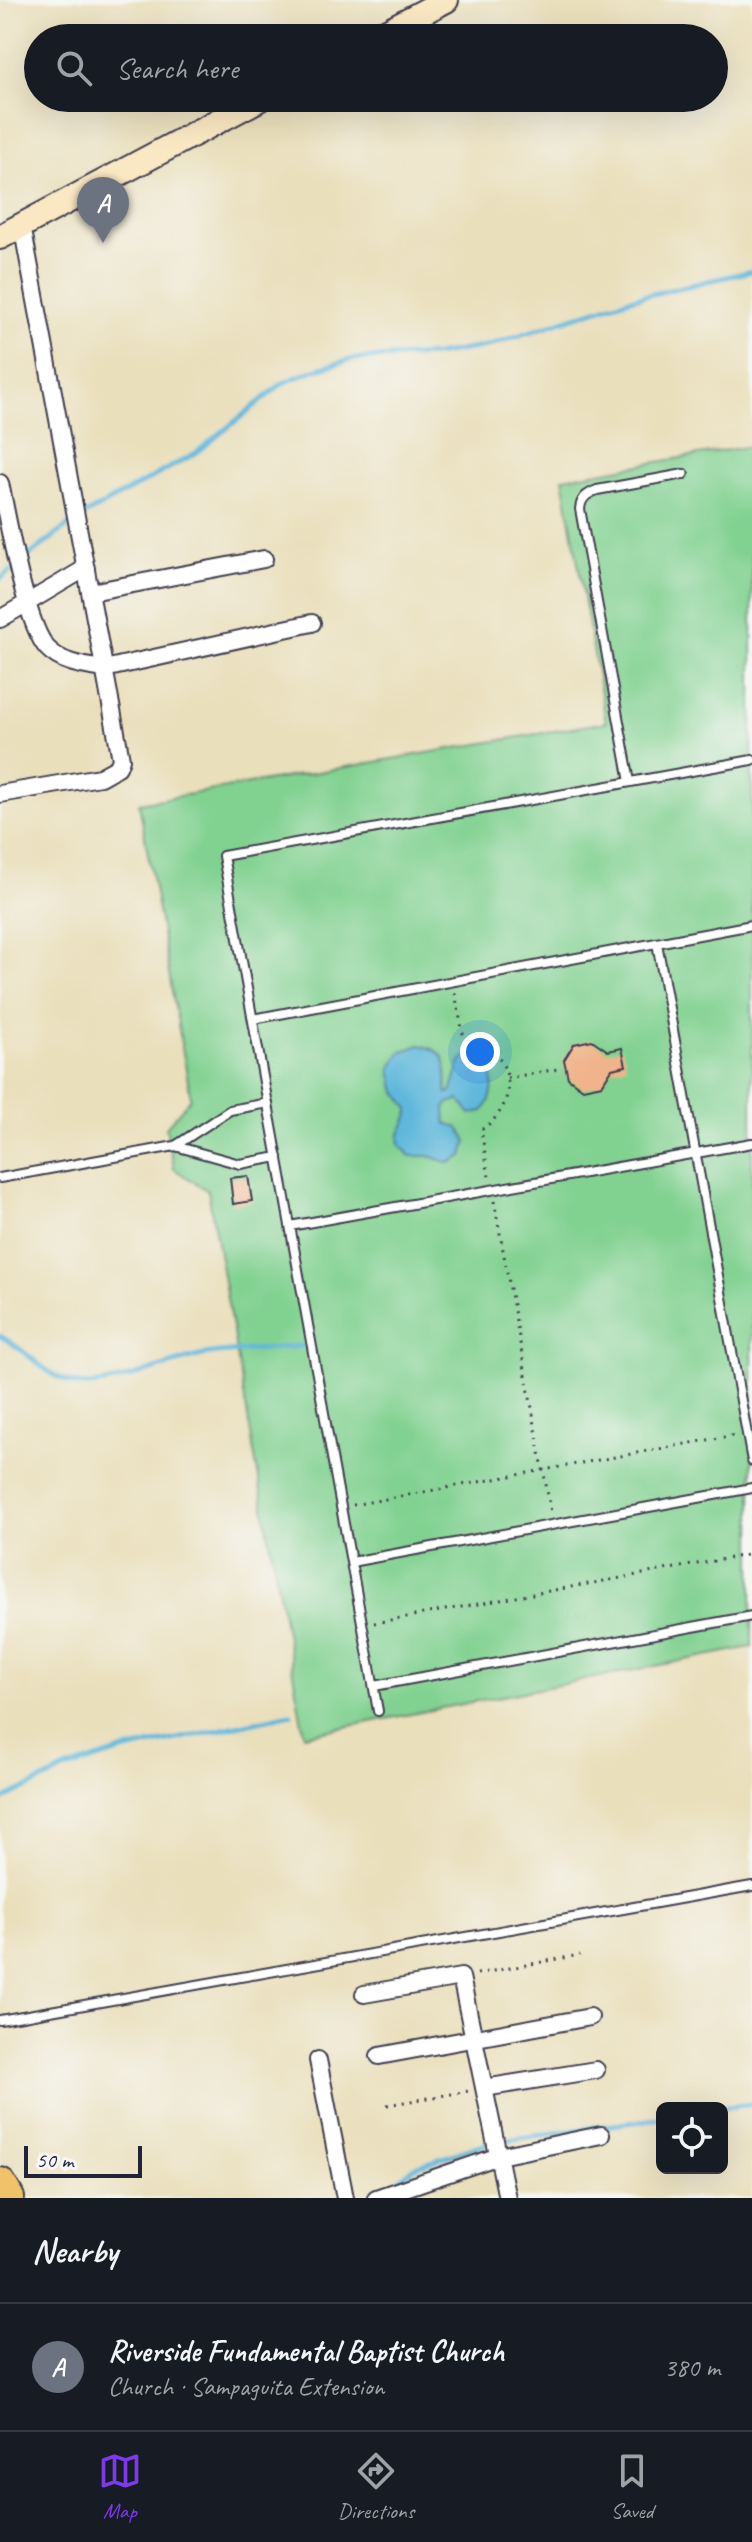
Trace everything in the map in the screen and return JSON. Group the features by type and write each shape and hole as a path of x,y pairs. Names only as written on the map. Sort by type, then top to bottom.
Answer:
{"highway":[{"path":"0,2183 9,2198"}],"street":[{"path":"401,24 446,0"},
{"path":"0,237 235,112"},
{"path":"0,794 100,777 118,767 120,748 22,225"},
{"path":"0,483 6,542 38,633 48,649 76,664 104,669 312,623"},
{"path":"91,592 264,559"},
{"path":"0,619 86,568"},
{"path":"364,1994 461,1977 507,2198"},
{"path":"379,2056 590,2017"},
{"path":"318,2060 345,2198"},
{"path":"484,2088 596,2070"},
{"path":"376,2198 499,2156 601,2135"}],"lane":[{"path":"630,782 581,501 597,490 684,474"},
{"path":"378,1711 223,856 752,760"},
{"path":"253,1019 752,925"},
{"path":"657,943 752,1461"},
{"path":"0,1178 175,1146 230,1110 268,1103"},
{"path":"290,1226 752,1143"},
{"path":"175,1146 240,1164 278,1157"},
{"path":"351,1562 752,1488"},
{"path":"374,1686 752,1616"},
{"path":"0,2020 752,1886"}],"path":[{"path":"453,982 464,1039 493,1051 505,1068 507,1078 505,1103 491,1123 481,1130 554,1525"},
{"path":"507,1078 558,1069"},
{"path":"341,1507 747,1433"},
{"path":"363,1625 752,1554"},
{"path":"461,1977 580,1955"},
{"path":"387,2105 484,2088"}],"green space":[{"path":"752,446 752,1647 304,1735 208,1191 174,1169 166,1127 191,1098 139,803 606,722 563,478"}],"water":[{"path":"420,1045 431,1048 443,1057 447,1093 451,1092 461,1062 467,1056 484,1062 492,1077 491,1095 483,1111 471,1114 459,1100 445,1108 446,1123 459,1128 467,1141 463,1156 450,1163 429,1156 410,1156 400,1145 400,1135 409,1109 395,1089 391,1069 401,1052"}],"building":[{"path":"592,1040 608,1051 622,1048 626,1066 612,1069 602,1085 583,1089 568,1078 564,1060 574,1044"},
{"path":"248,1176 252,1201 233,1204 230,1178"}],"waterway":[{"path":"85,515 196,453 283,383 314,370 353,359 436,355 487,346 626,300 752,271"},
{"path":"25,559 70,524"},
{"path":"0,579 10,571"},
{"path":"0,1336 52,1374 85,1385 118,1380 204,1355 303,1346"},
{"path":"0,1801 66,1769 122,1751 291,1714"},
{"path":"728,2107 752,2104"},
{"path":"506,2140 656,2119"},
{"path":"393,2185 415,2167 487,2143"}],"place":[{"name":"Riverside Fundamental Baptist Church","path":"103,243"}]}
